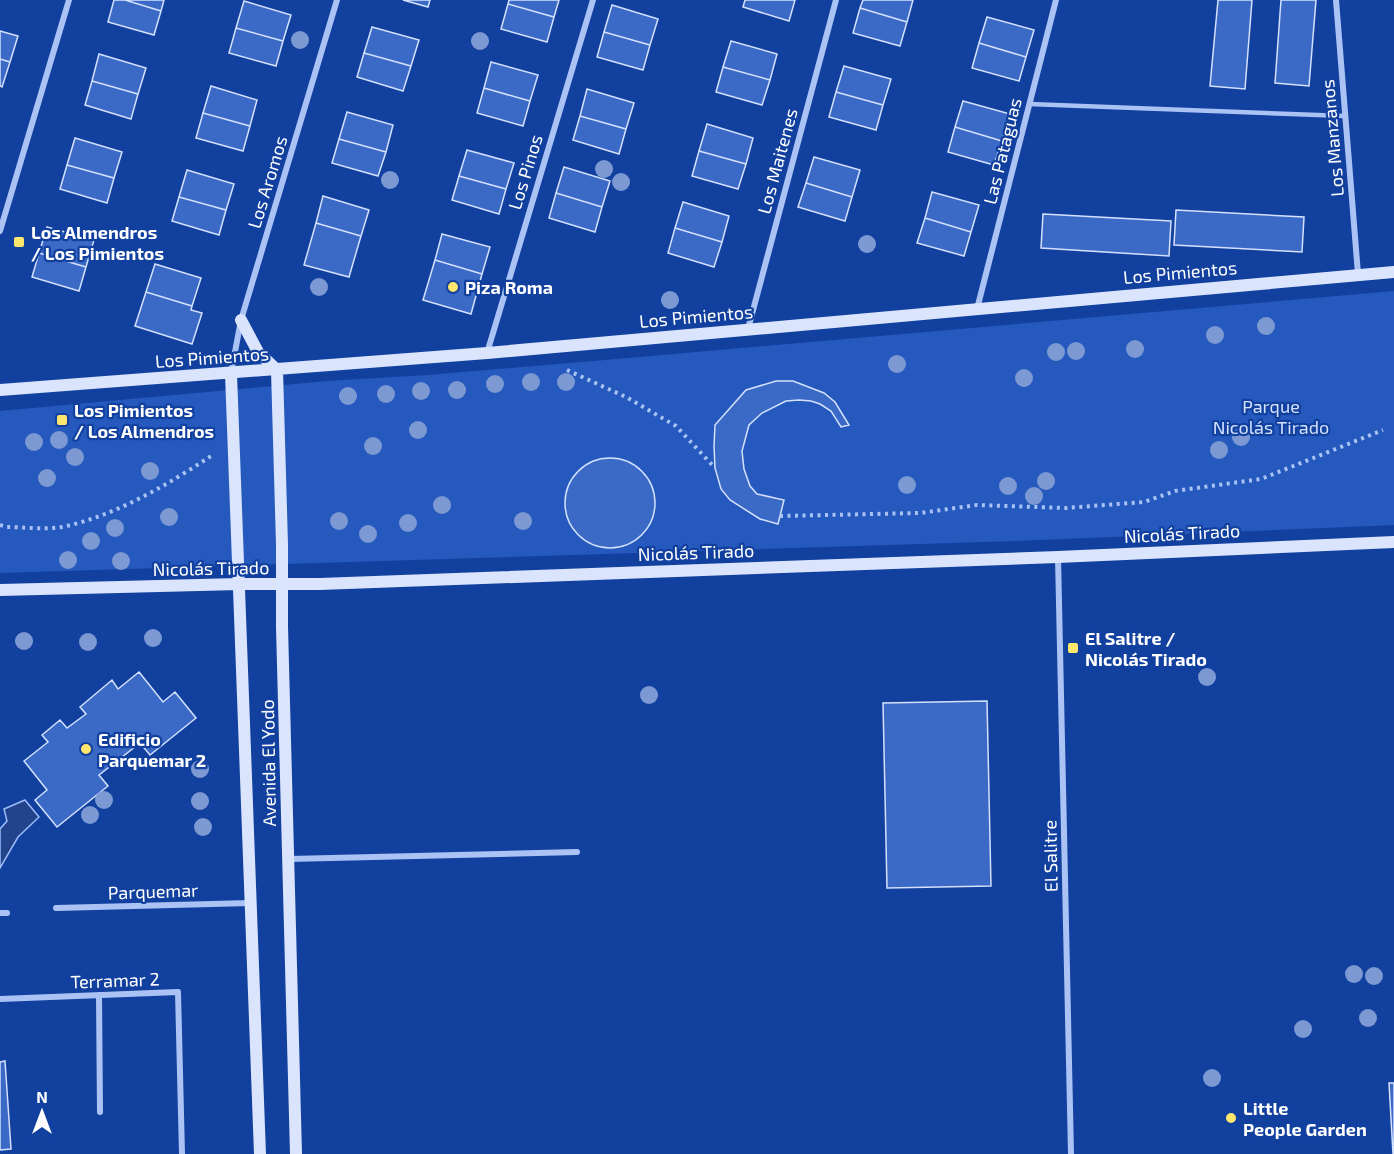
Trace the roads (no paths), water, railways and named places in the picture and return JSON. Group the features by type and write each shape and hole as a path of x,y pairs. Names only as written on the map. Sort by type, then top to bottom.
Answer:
{"main road":[{"name":"Los Pimientos","path":"0,390 487,353 1394,272"},
{"path":"241,320 258,352 277,370"},
{"name":"Avenida El Yodo","path":"277,370 296,1154"},
{"name":"Avenida El Yodo","path":"231,374 260,1154"},
{"name":"Nicolás Tirado","path":"0,590 282,585 1058,557 1394,542"}],"street":[{"path":"0,231 69,0"},
{"name":"Los Aromos","path":"231,374 241,320 337,0"},
{"name":"Los Pinos","path":"487,353 592,0"},
{"name":"Los Maitenes","path":"748,330 836,0"},
{"name":"Las Pataguas","path":"977,309 1056,0"},
{"name":"Los Manzanos","path":"1335,0 1358,274"},
{"name":"El Salitre","path":"1058,557 1071,1154"},
{"path":"289,859 577,852"},
{"name":"Parquemar","path":"56,908 251,903"},
{"name":"Terramar 2","path":"0,999 178,992 182,1154"},
{"path":"99,995 100,1112"}],"lane":[{"path":"1029,104 1345,116"}],"place":[{"name":"Los Almendros / Los Pimientos","path":"19,242"},
{"name":"Piza Roma","path":"453,287"},
{"name":"Los Pimientos / Los Almendros","path":"62,420"},
{"name":"El Salitre / Nicolás Tirado","path":"1073,648"},
{"name":"Edificio Parquemar 2","path":"86,749"},
{"name":"Little People Garden","path":"1231,1118"}],"park label":[{"name":"Parque Nicolás Tirado","path":"1271,416"}]}
